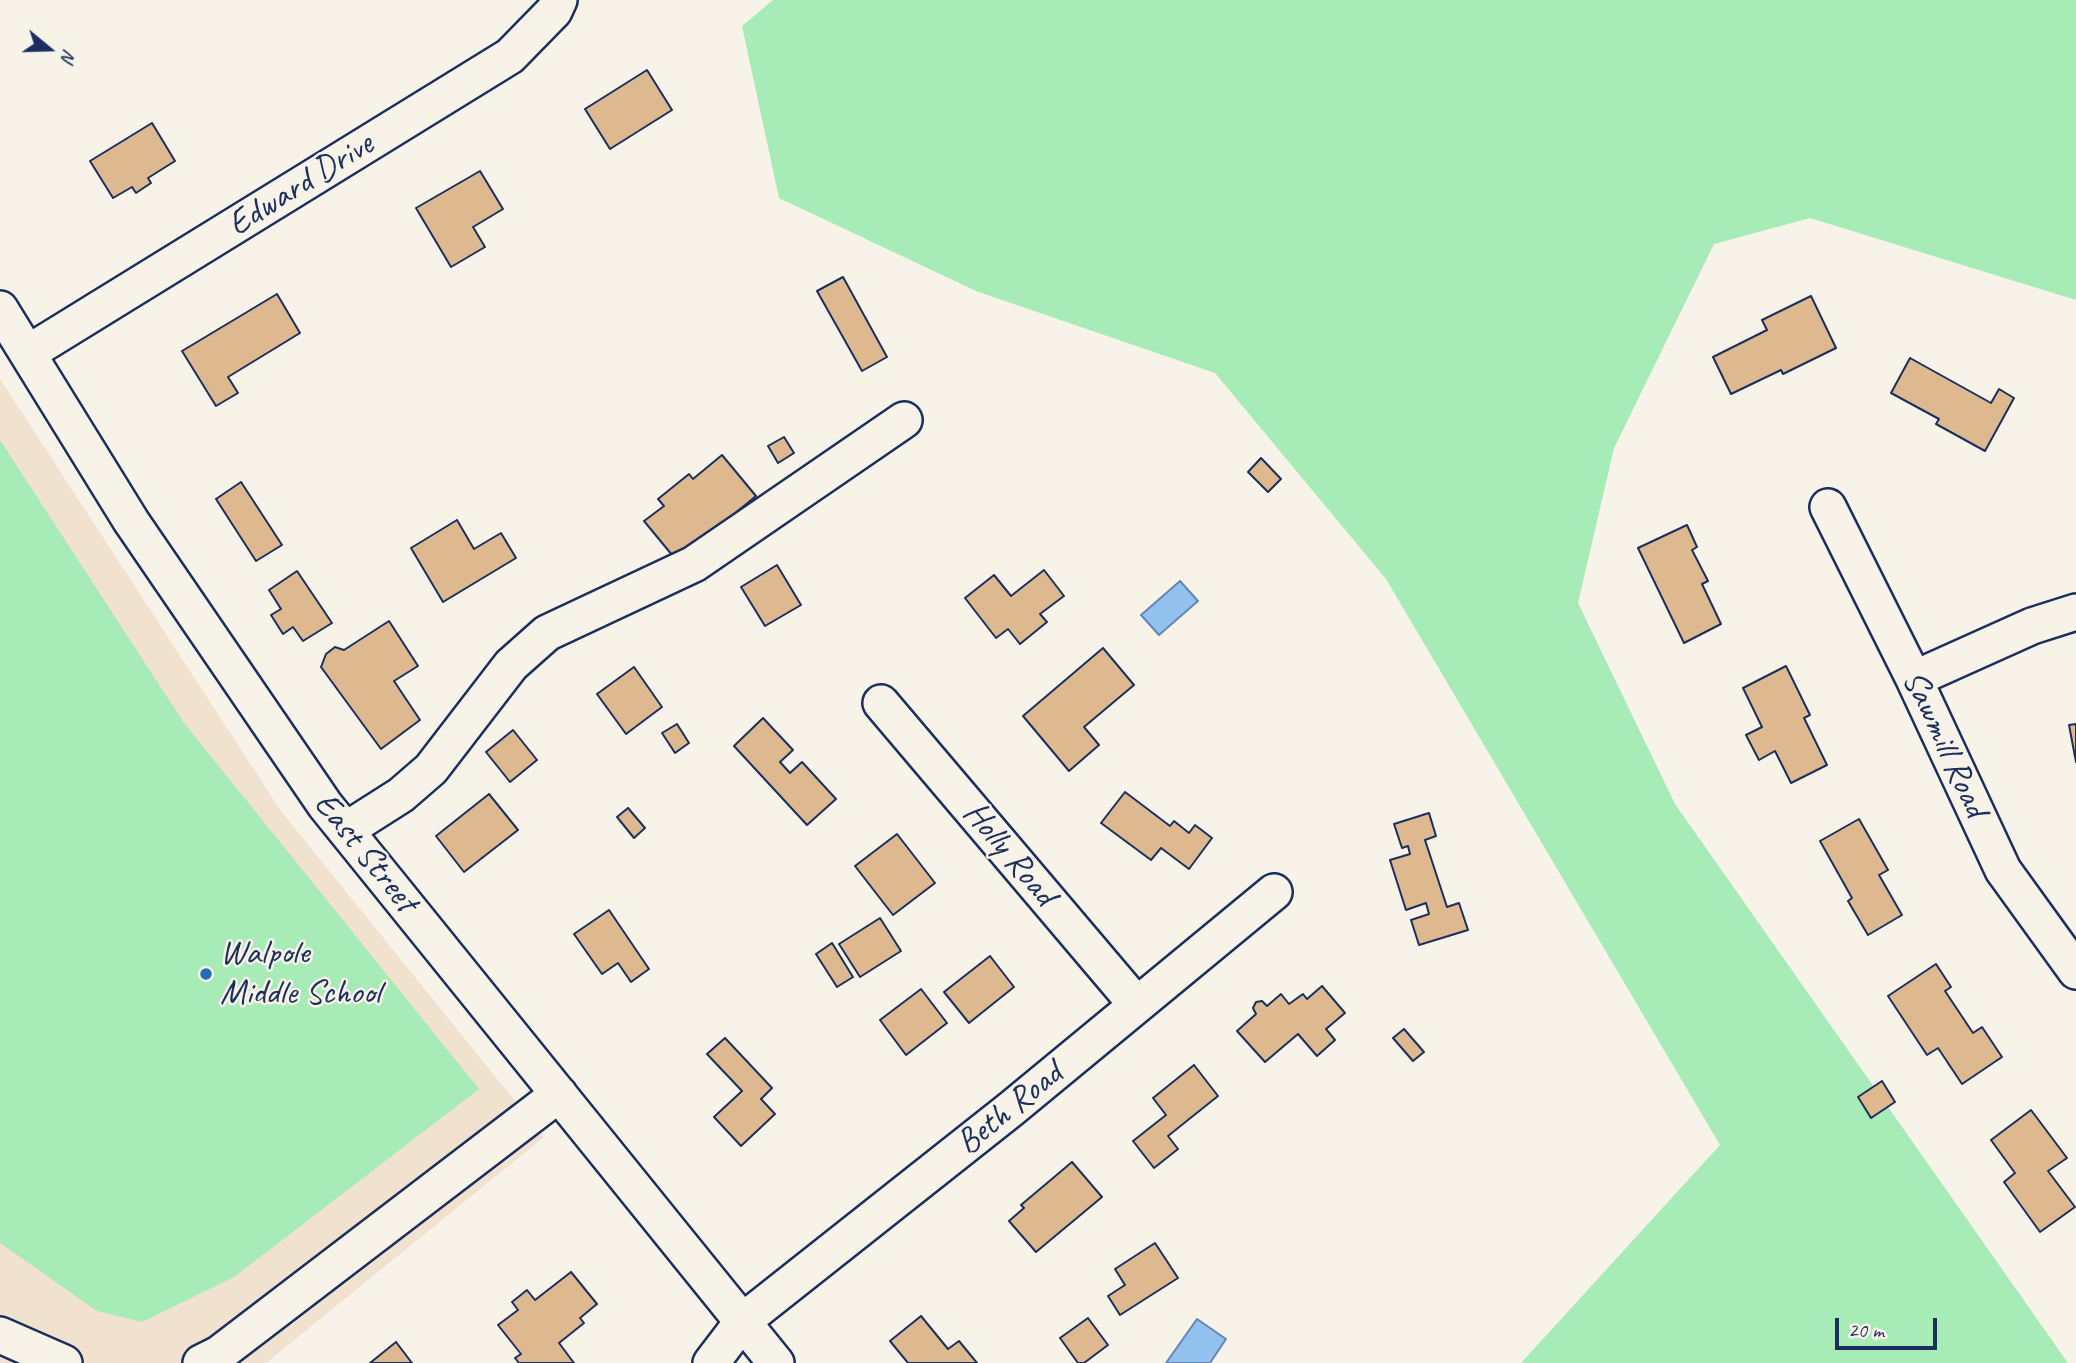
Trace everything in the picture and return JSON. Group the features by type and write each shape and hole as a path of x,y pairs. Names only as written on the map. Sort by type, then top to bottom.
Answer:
{"street":[{"name":"Edward Drive","path":"28,353 510,57 554,11 559,0"},
{"name":"East Street","path":"0,309 131,522 325,805 776,1363"},
{"path":"346,830 401,795 431,769 511,665 547,633 694,564 904,420"},
{"name":"Sawmill Road","path":"1828,507 1914,679 2003,870 2076,971"},
{"path":"1914,679 2032,626 2076,612"},
{"name":"Holly Road","path":"881,703 1137,1005"},
{"name":"Beth Road","path":"711,1363 743,1321 1274,892"},
{"path":"201,1363 219,1354 559,1094"},
{"path":"0,1335 64,1363"}],"shaded area":[{"name":"Walpole Middle School","path":"0,379 281,811 544,1137 266,1363 0,1363"}],"green space":[{"path":"773,0 2076,0 2076,300 1810,218 1714,244 1614,448 1578,603 1675,804 2068,1363 1521,1363 1720,1145 1386,579 1215,373 976,291 779,198 742,26"},
{"name":"Walpole Middle School","path":"0,440 184,723 479,1089 234,1277 142,1322 97,1311 0,1243"}],"water":[{"path":"1180,581 1198,601 1159,635 1141,615"},
{"path":"1197,1319 1226,1339 1210,1363 1166,1363"}],"building":[{"path":"647,70 672,110 610,149 585,109"},
{"path":"152,123 175,161 148,178 151,183 136,193 132,187 113,198 90,161"},
{"path":"480,171 503,209 473,227 485,247 451,267 416,208"},
{"path":"843,277 887,357 862,371 817,291"},
{"path":"277,294 300,333 228,377 238,393 216,406 182,351"},
{"path":"1811,296 1836,348 1783,374 1781,370 1731,394 1713,357 1767,330 1762,320"},
{"path":"1910,358 1991,403 1999,389 2014,398 1985,451 1936,424 1939,419 1891,393"},
{"path":"784,437 794,453 778,463 768,446"},
{"path":"722,455 756,496 677,561 644,521 664,506 658,499 689,474 693,479"},
{"path":"1261,458 1281,479 1268,492 1248,472"},
{"path":"241,482 282,545 256,561 216,499"},
{"path":"457,520 474,549 501,533 516,558 443,602 411,548"},
{"path":"1687,525 1697,547 1692,550 1708,581 1702,584 1721,624 1684,643 1638,548"},
{"path":"777,565 801,605 765,626 741,587"},
{"path":"1044,570 1064,596 1040,614 1047,622 1020,644 1008,629 996,638 965,598 994,575 1011,596"},
{"path":"297,571 332,623 303,641 293,627 283,634 271,615 281,609 269,590"},
{"path":"389,621 418,666 394,681 420,720 381,749 321,667 326,654 335,647 344,650"},
{"path":"1103,648 1134,685 1084,727 1099,745 1069,771 1023,716"},
{"path":"1786,666 1810,715 1804,718 1827,765 1791,783 1775,751 1759,760 1746,735 1762,727 1743,688"},
{"path":"634,667 662,707 626,734 597,694"},
{"path":"763,718 793,750 780,762 790,773 802,762 836,799 807,825 734,746"},
{"path":"677,724 689,743 675,753 662,733"},
{"path":"2076,724 2076,762 2069,725"},
{"path":"513,730 537,760 510,782 486,752"},
{"path":"1125,792 1170,826 1174,821 1189,833 1195,825 1212,838 1189,869 1161,848 1151,860 1101,823"},
{"path":"489,794 518,830 464,872 436,836"},
{"path":"628,808 645,828 634,838 617,817"},
{"path":"1429,813 1436,836 1425,840 1447,907 1459,903 1468,930 1419,945 1411,920 1429,914 1426,903 1406,910 1390,860 1410,854 1408,846 1402,848 1394,824"},
{"path":"1859,819 1888,870 1879,875 1902,915 1868,935 1848,901 1852,898 1820,841"},
{"path":"897,834 935,883 893,915 855,866"},
{"path":"609,910 649,969 631,982 618,963 602,974 574,934"},
{"path":"880,918 901,951 860,977 839,944"},
{"path":"832,943 853,977 837,987 816,954"},
{"path":"990,956 1014,987 969,1023 944,992"},
{"path":"1936,964 1951,987 1945,991 1973,1033 1982,1027 2002,1057 1962,1084 1938,1048 1927,1055 1888,996"},
{"path":"1322,986 1345,1013 1326,1029 1335,1040 1317,1056 1298,1034 1265,1062 1237,1031 1256,1014 1253,1008 1256,1002 1262,1001 1267,1006 1281,994 1289,1004 1303,994 1307,999"},
{"path":"921,989 947,1023 906,1055 880,1020"},
{"path":"1404,1029 1424,1052 1413,1061 1393,1038"},
{"path":"725,1038 772,1088 761,1099 775,1114 741,1146 714,1117 742,1091 707,1054"},
{"path":"1194,1065 1218,1096 1168,1136 1178,1149 1154,1168 1133,1141 1166,1115 1153,1098"},
{"path":"1882,1081 1895,1102 1871,1118 1858,1097"},
{"path":"2031,1110 2067,1158 2048,1171 2075,1207 2040,1232 2004,1182 2015,1173 1991,1140"},
{"path":"1072,1162 1102,1197 1036,1252 1009,1221 1024,1208 1021,1205"},
{"path":"1155,1243 1178,1278 1120,1315 1108,1296 1125,1285 1115,1269"},
{"path":"571,1272 597,1304 580,1318 584,1323 559,1343 574,1363 519,1363 515,1358 521,1354 498,1325 518,1310 512,1302 527,1290 535,1300"},
{"path":"921,1316 948,1349 959,1341 977,1363 908,1363 890,1341"},
{"path":"1088,1318 1108,1345 1084,1363 1078,1363 1060,1338"},
{"path":"396,1342 412,1363 370,1363"}],"place":[{"name":"Walpole Middle School","path":"206,974"}]}
